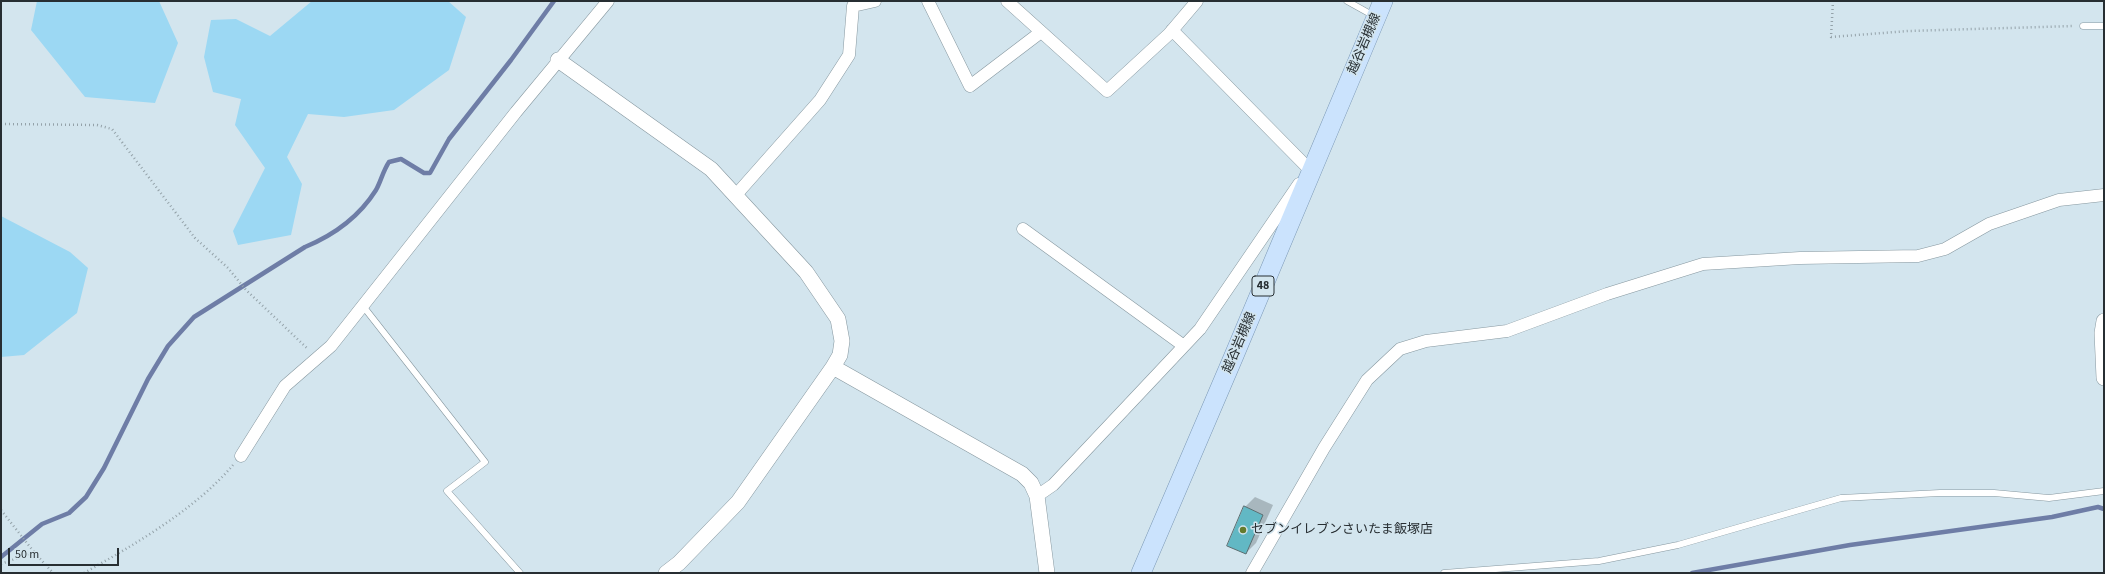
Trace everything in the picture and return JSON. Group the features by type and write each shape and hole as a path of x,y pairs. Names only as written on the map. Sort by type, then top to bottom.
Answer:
{"main road":[{"name":"越谷岩槻線","path":"1144,572 1234,358 1312,166 1379,9"}],"street":[{"path":"241,456 285,386 331,346 558,60 608,1"},
{"path":"735,196 820,100 849,55 853,3 875,1"},
{"path":"928,1 970,86 1041,32"},
{"path":"1007,1 1107,91 1172,30 1197,1"},
{"path":"1037,496 1053,485 1200,329 1312,166 1172,30"},
{"path":"558,60 711,170 806,272 838,319 842,341 840,355 833,367 738,502 680,563 666,573"},
{"path":"1252,573 1324,448 1367,380 1400,349 1426,341 1507,331 1607,294 1703,264 1800,258 1918,256 1945,249 1989,224 2059,200 2104,195"},
{"path":"1023,229 1184,346"},
{"path":"2104,320 2102,333 2104,378"},
{"path":"833,367 1022,474 1031,483 1037,496 1047,573"}],"lane":[{"path":"1347,1 1379,9"},
{"path":"2083,26 2104,26"},
{"path":"363,306 485,462 447,491 520,573"},
{"path":"1444,573 1599,561 1678,545 1841,498 1940,493 1994,493 2049,498 2104,491"}],"path":[{"path":"1833,1 1831,37 1908,32 2083,26"},
{"path":"1,124 97,125 112,129 195,238 228,268 246,290 317,358"},
{"path":"84,573 137,543 177,514 217,483 241,456"},
{"path":"1,510 34,552 53,573"},
{"path":"1,564 34,552"}],"shaded area":[{"path":"37,1 159,1 178,43 155,103 85,97 31,30"},
{"path":"312,1 448,1 466,17 449,70 394,110 344,117 308,114 287,157 302,184 291,235 238,245 233,231 265,168 235,125 241,99 213,92 204,57 211,20 236,19 270,36"},
{"path":"1,216 70,252 88,268 77,313 24,355 1,357"}],"building":[{"path":"1244,506 1263,515 1246,554 1227,546"}],"waterway":[{"path":"1,557 42,524 69,513 86,497 104,468 148,379 168,346 194,317 305,247 336,231 354,217 376,190 389,162 401,159 424,173 430,173 449,139 511,60 554,1"},
{"path":"1692,573 1850,545 2052,517 2098,507 2104,509"}],"place":[{"name":"セブンイレブンさいたま飯塚店","path":"1243,530"}]}
